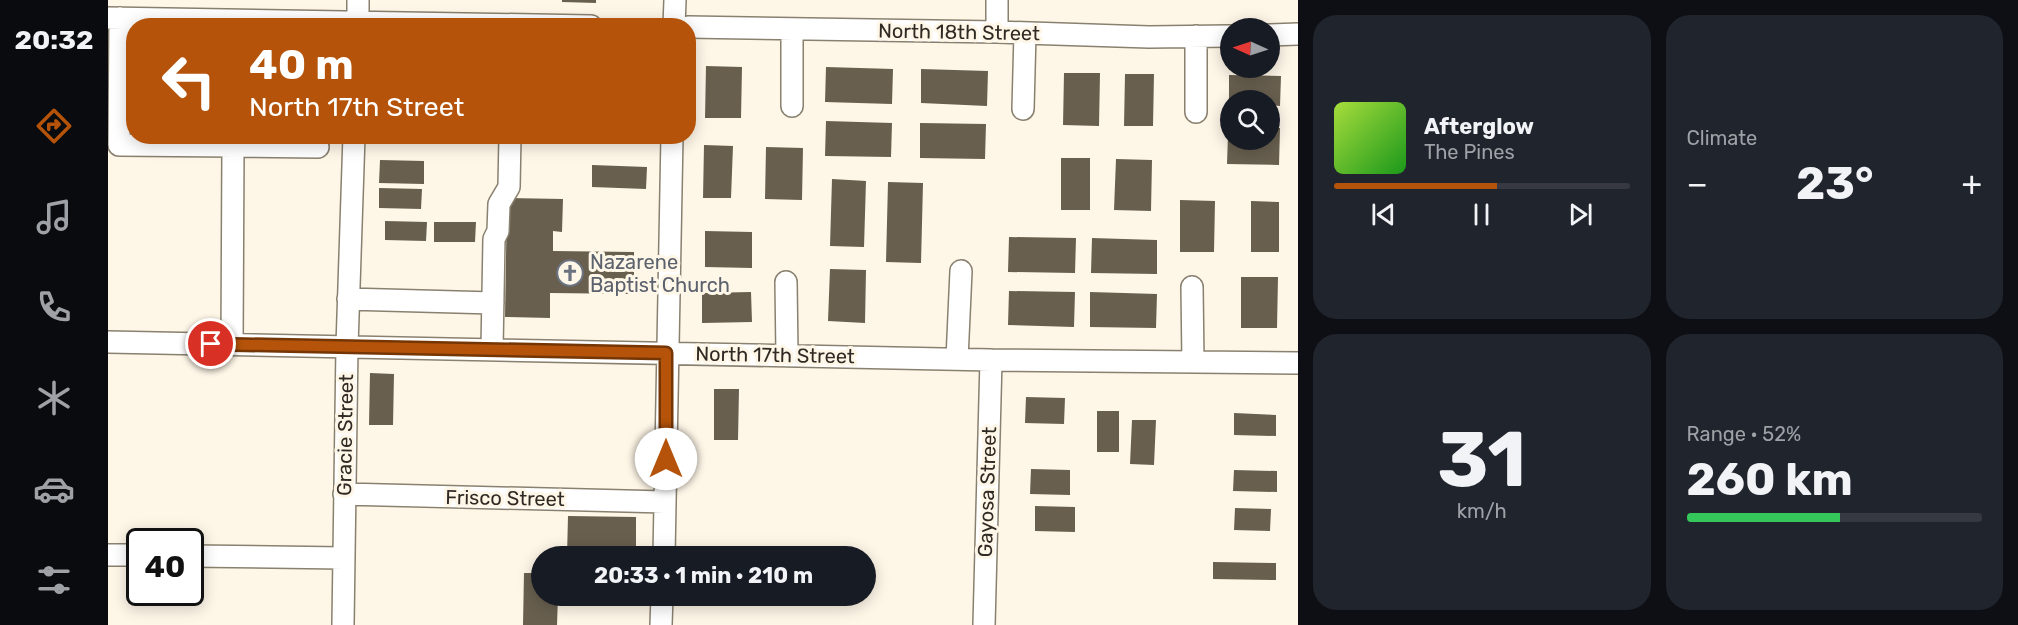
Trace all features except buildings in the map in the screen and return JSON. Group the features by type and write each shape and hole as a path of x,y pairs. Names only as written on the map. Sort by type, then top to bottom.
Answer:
{"street":[{"path":"358,0 358,18"},
{"path":"674,18 675,0"},
{"path":"997,0 997,32"},
{"path":"114,18 114,132 119,145 318,147"},
{"name":"North 18th Street","path":"696,27 1149,37 1220,36"},
{"path":"792,29 792,106"},
{"path":"1023,109 1025,33"},
{"path":"1280,35 1298,34"},
{"path":"1196,36 1196,112"},
{"name":"Gracie Street","path":"343,625 348,299 354,144"},
{"path":"492,349 494,239 498,231 499,204 509,187 510,144"},
{"path":"663,546 672,144"},
{"path":"232,344 234,146"},
{"path":"957,359 961,272"},
{"path":"786,282 787,355"},
{"path":"1192,287 1193,362"},
{"path":"348,299 493,303"},
{"name":"North 17th Street","path":"108,342 991,360 1298,363"},
{"name":"Gayosa Street","path":"984,625 991,360"},
{"name":"Frisco Street","path":"344,494 665,502"},
{"path":"108,555 126,555"},
{"path":"204,556 343,558"},
{"path":"661,625 662,606"}],"place":[{"name":"Nazarene Baptist Church","path":"570,273"}],"route":[{"path":"211,344 666,353 666,459"}]}
